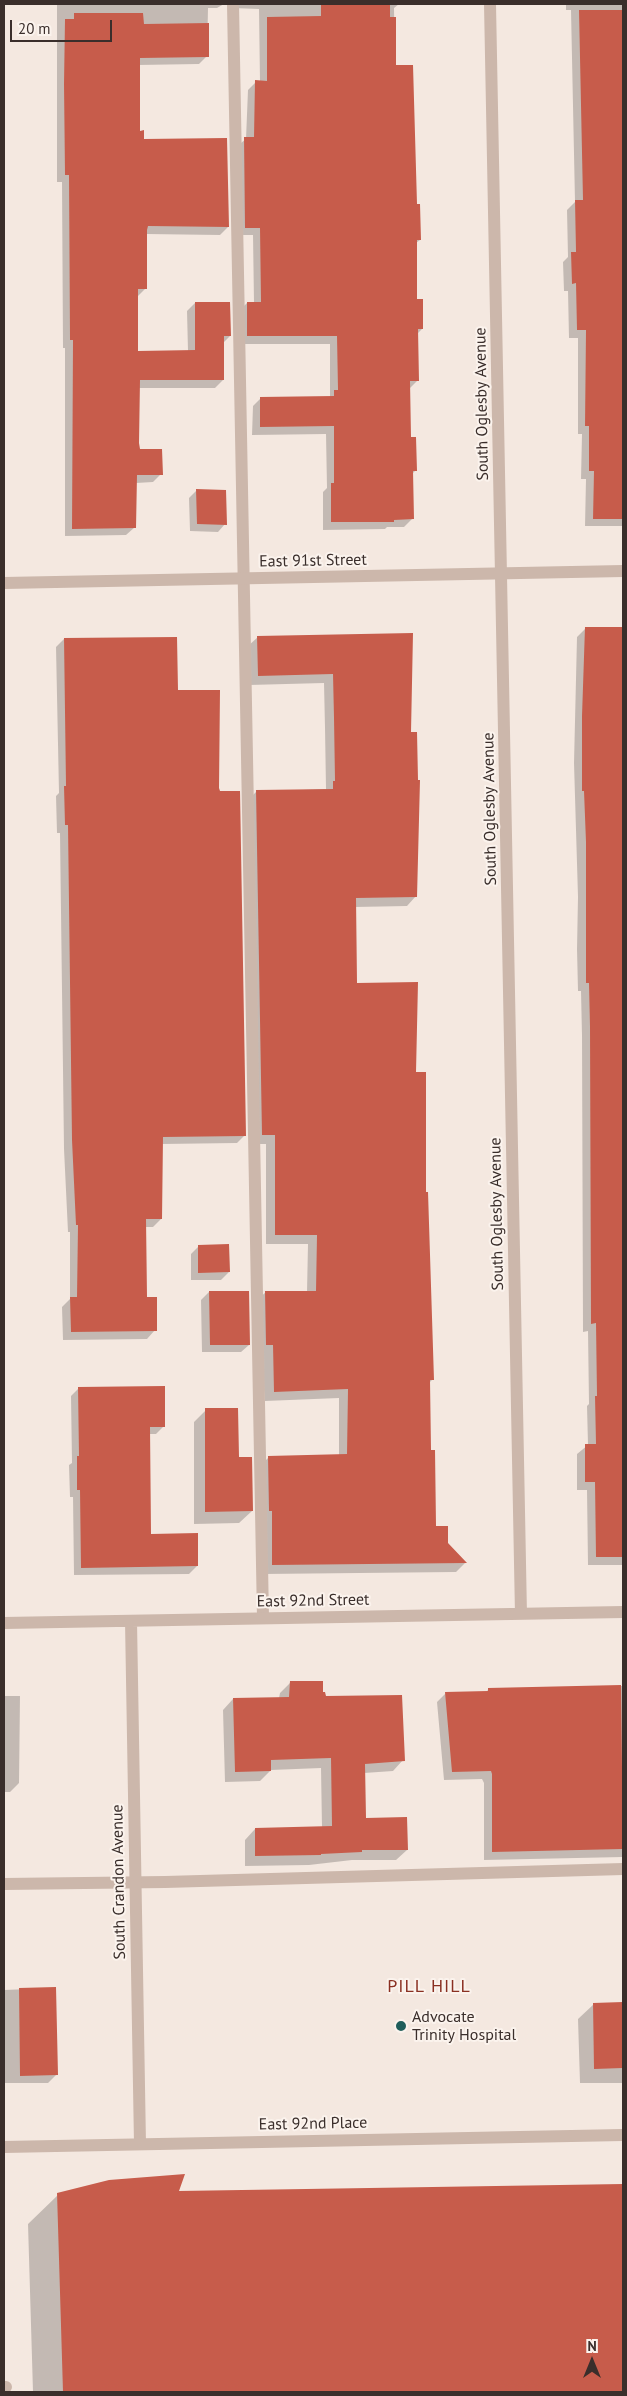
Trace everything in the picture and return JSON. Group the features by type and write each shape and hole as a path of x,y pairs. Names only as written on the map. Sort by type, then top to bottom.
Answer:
{"street":[{"path":"233,4 263,1618"},
{"name":"South Oglesby Avenue","path":"490,4 521,1614"},
{"name":"East 91st Street","path":"4,582 623,571"},
{"name":"East 92nd Street","path":"4,1623 623,1612"},
{"name":"South Crandon Avenue","path":"131,1620 140,2144"},
{"path":"4,1884 135,1883 623,1869"},
{"name":"East 92nd Place","path":"4,2147 623,2135"}],"building":[{"path":"321,4 390,4 390,17 396,17 396,65 413,65 417,204 420,204 421,240 417,240 417,299 423,299 423,329 418,329 419,381 410,381 411,437 416,437 417,471 413,471 414,519 394,520 394,522 331,522 331,483 334,483 334,426 260,427 260,397 334,396 334,390 338,390 337,336 247,336 247,302 261,302 260,228 245,228 244,137 254,137 255,80 267,81 267,17 321,16"},
{"path":"579,10 623,10 623,519 593,519 594,471 589,471 589,426 585,426 586,330 577,330 576,283 572,284 571,252 576,252 575,200 583,200"},
{"path":"74,13 143,13 144,24 209,23 209,57 140,58 140,131 144,130 144,139 227,138 229,227 148,226 147,230 147,289 138,289 138,351 195,350 195,302 230,302 231,336 224,336 224,380 140,380 140,449 162,449 163,475 137,475 136,528 72,529 73,340 70,340 69,175 65,175 64,84 65,19 74,19"},
{"path":"196,489 226,490 227,525 197,524"},
{"path":"585,627 623,627 623,1557 596,1557 595,1482 585,1482 585,1444 596,1444 595,1396 597,1396 596,1323 591,1324 590,1027 589,983 586,983 586,842 584,791 582,791"},
{"path":"413,633 411,732 417,732 418,780 420,780 417,897 356,898 357,983 418,982 416,1072 426,1072 426,1192 428,1192 434,1380 430,1380 431,1450 435,1450 436,1526 448,1526 448,1543 467,1563 272,1565 272,1511 269,1511 268,1456 347,1454 348,1389 274,1392 273,1345 266,1345 265,1291 316,1291 317,1235 275,1235 275,1135 262,1135 256,790 333,789 333,781 335,781 333,674 258,676 257,636"},
{"path":"177,637 178,690 220,690 219,788 220,791 240,791 246,1136 163,1137 162,1219 146,1219 147,1297 157,1297 157,1331 71,1332 70,1297 77,1297 78,1225 76,1225 72,1140 68,825 65,825 64,786 66,786 64,638"},
{"path":"229,1244 230,1272 198,1273 198,1245"},
{"path":"209,1291 249,1291 250,1345 210,1345"},
{"path":"165,1386 165,1427 150,1427 151,1534 198,1533 198,1566 81,1568 80,1490 77,1490 77,1456 79,1456 78,1387"},
{"path":"205,1408 238,1408 239,1457 252,1457 253,1511 205,1512"},
{"path":"290,1681 323,1681 323,1692 325,1692 326,1696 402,1695 405,1761 365,1764 366,1818 407,1817 408,1850 362,1850 362,1852 321,1855 255,1856 255,1828 332,1826 331,1758 271,1760 271,1771 235,1772 233,1698 289,1697"},
{"path":"621,1685 623,1849 492,1852 492,1774 491,1771 452,1772 445,1692 488,1691 488,1688"},
{"path":"56,1987 58,2075 20,2076 19,1988"},
{"path":"623,2002 623,2068 594,2069 593,2003"},
{"path":"185,2174 179,2191 623,2184 623,2392 63,2392 57,2193 109,2180"}],"place":[{"name":"Advocate Trinity Hospital","path":"401,2026"}],"district":[{"name":"PILL HILL","path":"429,1987"}]}
